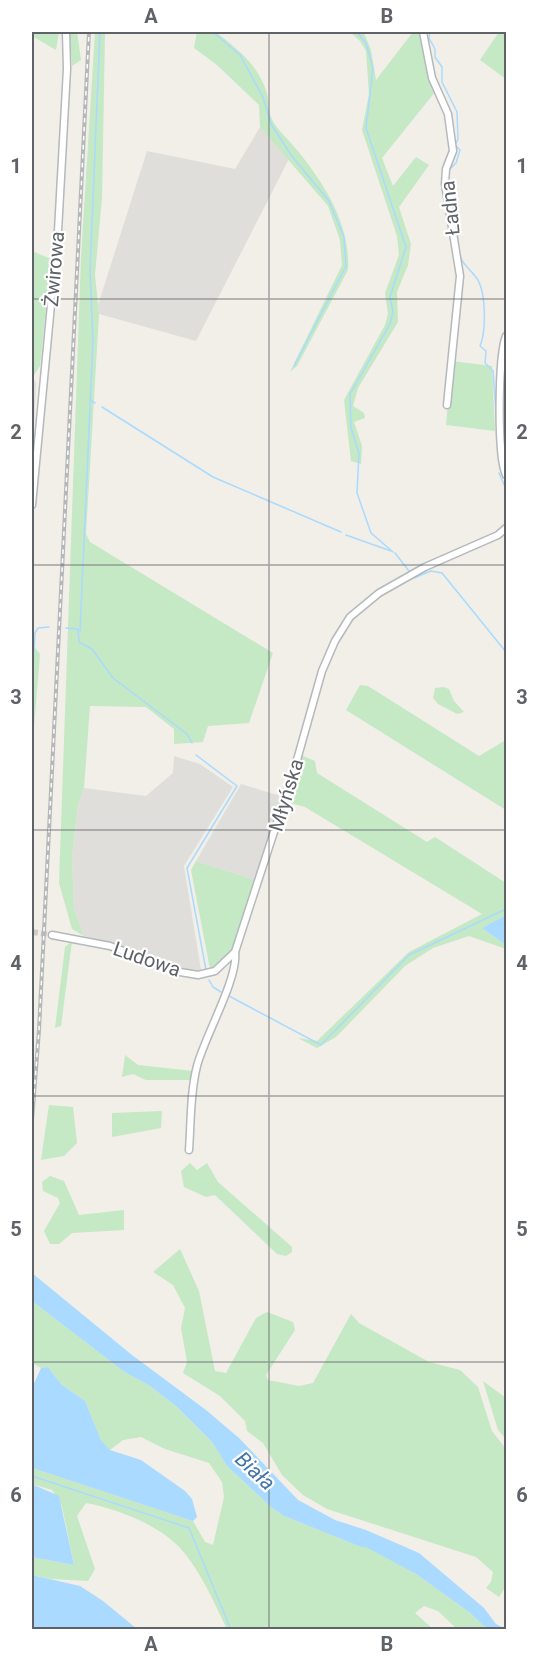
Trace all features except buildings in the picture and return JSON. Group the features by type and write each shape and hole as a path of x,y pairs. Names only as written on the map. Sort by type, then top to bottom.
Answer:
{"street":[{"name":"Żwirowa","path":"32,505 58,231 67,69 66,32"},
{"name":"Ładna","path":"423,32 432,78 448,114 453,151 446,169 445,184 460,276 447,405"},
{"path":"507,336 502,347 499,388 507,475"},
{"name":"Młyńska","path":"189,1150 196,1068 227,988 236,958 235,952 292,778 322,672 334,641 351,617 379,593 425,567 507,528"},
{"name":"Ludowa","path":"52,935 110,946 180,972 198,975 215,971 235,952"}],"shaded area":[{"path":"260,127 289,159 196,341 99,314 98,305 147,151 235,169"},
{"path":"32,375 36,383 32,471"},
{"path":"174,756 200,764 233,787 184,866 201,970 187,970 148,954 84,936 74,910 72,857 78,805 84,788 146,796 173,773"},
{"path":"241,784 284,797 255,880 196,861"}],"green space":[{"path":"32,32 59,32 56,50 32,36"},
{"path":"62,32 77,32 81,60 72,66 70,38"},
{"path":"95,32 105,32 102,198 95,275 99,314 86,534 90,542 273,653 249,723 208,726 203,742 174,744 174,729 146,707 90,706 84,788 78,805 72,857 74,910 84,936 72,929 59,883 81,257"},
{"path":"197,32 216,32 253,66 268,97 273,121 317,176 334,206 345,237 348,270 297,366 290,372 342,265 340,240 328,206 260,127 259,105 217,65 194,48"},
{"path":"350,32 364,33 371,50 376,80 413,32 420,32 435,92 382,158 393,186 416,157 429,165 399,207 411,244 408,265 397,292 398,322 358,388 353,406 364,413 365,418 354,422 362,446 361,464 351,461 344,400 385,325 388,314 385,293 399,255 397,236 362,130 369,94 366,51 360,41"},
{"path":"499,32 506,32 506,79 480,60"},
{"path":"32,251 51,259 40,366 34,375"},
{"path":"452,361 492,366 495,431 446,425"},
{"path":"32,644 40,654 32,752"},
{"path":"360,685 368,686 479,756 506,740 506,810 346,710"},
{"path":"435,688 449,689 454,701 464,712 457,714 438,704 433,698"},
{"path":"301,755 315,761 317,773 427,842 435,837 506,883 506,915 482,928 506,945 506,949 469,936 433,948 405,966 336,1037 317,1048 298,1038 317,1041 409,952 482,914 305,807 287,802"},
{"path":"196,861 255,880 232,951 210,969 191,870"},
{"path":"72,941 61,1026 55,1028 65,947"},
{"path":"125,1055 138,1065 193,1071 192,1080 146,1080 133,1074 122,1077"},
{"path":"49,1105 73,1107 77,1143 64,1156 41,1160"},
{"path":"162,1111 161,1128 112,1137 112,1113"},
{"path":"190,1163 197,1170 207,1163 218,1182 292,1247 292,1252 286,1256 277,1254 215,1195 206,1197 184,1187 181,1171"},
{"path":"50,1176 64,1181 79,1215 124,1210 124,1230 72,1233 59,1244 50,1244 44,1231 60,1203 58,1198 43,1191 42,1182"},
{"path":"180,1249 199,1291 215,1371 226,1373 256,1318 267,1312 293,1322 295,1330 266,1375 268,1380 299,1386 313,1383 351,1314 359,1323 429,1362 460,1370 478,1387 492,1431 506,1449 506,1586 499,1597 486,1588 491,1582 493,1572 476,1557 327,1509 303,1495 282,1475 263,1443 247,1431 245,1421 220,1396 183,1373 187,1362 181,1328 185,1308 173,1285 153,1272"},
{"path":"32,1301 123,1371 150,1386 176,1406 212,1442 227,1466 272,1508 284,1516 361,1547 366,1546 416,1574 469,1612 487,1629 457,1629 438,1611 424,1606 415,1613 433,1629 227,1629 195,1567 172,1540 137,1519 86,1503 77,1516 95,1569 88,1581 51,1579 32,1575 32,1557 74,1565 62,1506 52,1490 32,1484 32,1468 193,1521 205,1542 213,1545 224,1497 222,1482 209,1463 165,1449 141,1437 123,1440 110,1450 101,1440 85,1401 61,1384 48,1367 41,1368 32,1363"},
{"path":"483,1381 506,1398 506,1439 498,1430"}],"water":[{"path":"506,915 506,945 482,928"},
{"name":"Biała","path":"32,1273 239,1438 298,1500 335,1520 366,1530 419,1553 484,1608 496,1624 506,1629 487,1629 469,1612 416,1574 366,1547 284,1516 272,1508 227,1466 212,1442 176,1406 150,1386 123,1371 32,1301"},
{"path":"48,1367 61,1384 85,1401 101,1440 110,1450 141,1460 185,1491 192,1499 197,1517 193,1521 32,1468 32,1388 41,1368"},
{"path":"32,1484 59,1496 74,1565 32,1557"},
{"path":"32,1575 80,1586 103,1601 137,1629 32,1629"}],"waterway":[{"path":"80,631 93,340 90,271 100,32"},
{"path":"213,32 240,55 263,97 271,124 291,155 329,201 344,237 346,266 294,366"},
{"path":"357,32 366,43 373,68 366,128 406,247 390,297 393,312 390,324 350,394 351,428 359,453 357,493 371,533 393,552"},
{"path":"430,32 429,38 435,49 435,57 442,67 442,82 457,112 458,139 455,145 460,150 456,163 448,171"},
{"path":"448,182 456,198 459,254 482,290 484,321 480,346 486,351 485,363 493,371 497,426"},
{"path":"90,400 95,403"},
{"path":"102,407 213,477 341,532"},
{"path":"499,473 506,489"},
{"path":"346,535 391,551"},
{"path":"395,553 409,571"},
{"path":"414,578 431,571 442,573 506,652"},
{"path":"32,689 35,633 38,628 49,627"},
{"path":"66,628 78,629 79,642 92,649 113,678 187,734 192,743"},
{"path":"196,755 237,786 187,868 206,970"},
{"path":"229,996 321,1045 409,955 506,909"},
{"path":"209,980 213,987 221,992"},
{"path":"32,1476 189,1528 231,1630"}],"tunnel":[{"path":"32,932 52,935"}],"railway":[{"path":"32,1120 39,1030 89,32"}]}
